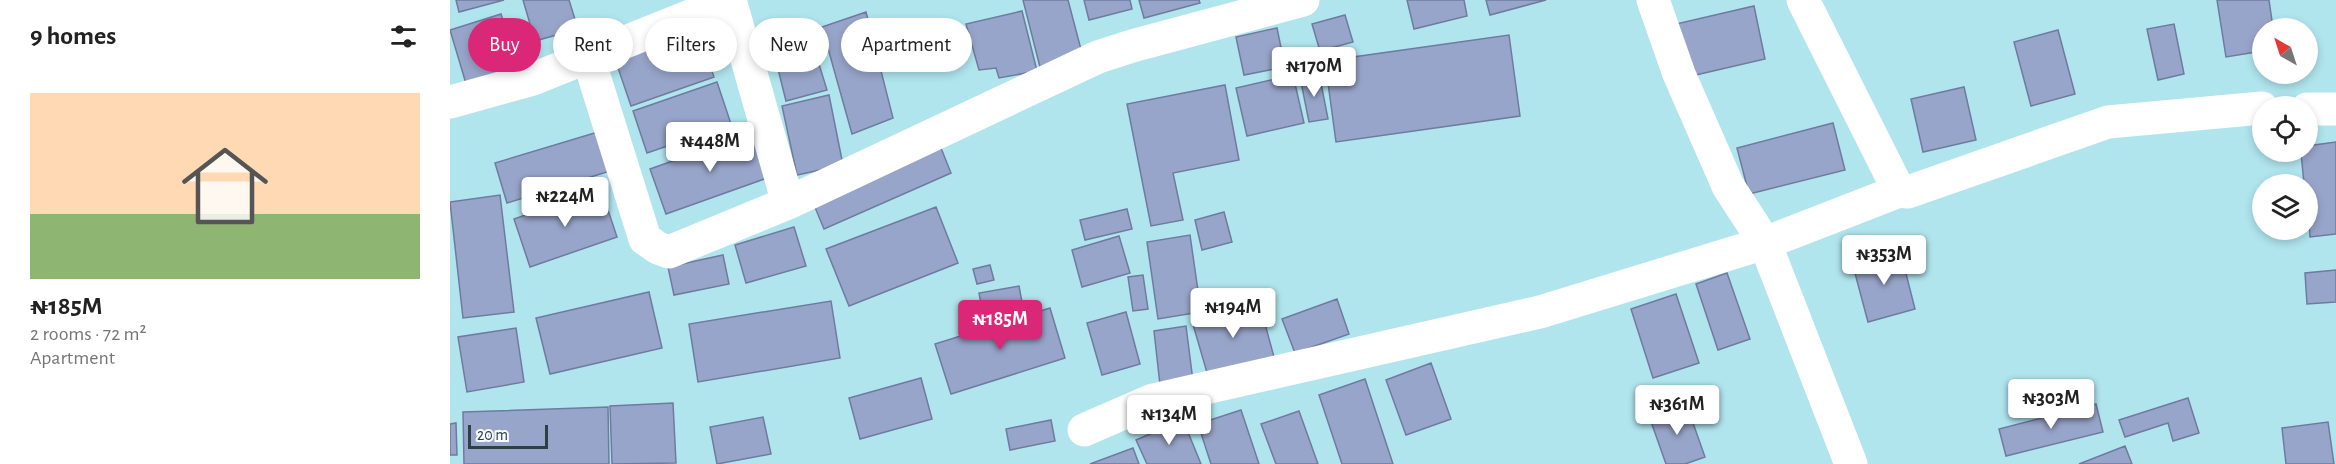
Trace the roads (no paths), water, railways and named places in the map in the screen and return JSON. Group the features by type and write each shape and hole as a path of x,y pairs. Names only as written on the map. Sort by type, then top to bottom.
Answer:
{"street":[{"path":"633,39 730,0 788,203"},
{"path":"593,72 645,239 669,252 788,203 1098,57 1132,45 1303,0"},
{"path":"1653,0 1679,74 1728,186 1765,243 1851,464"},
{"path":"1803,0 1899,191"},
{"path":"450,102 533,79 553,71"},
{"path":"1084,430 1153,400 1540,312 1765,243 1899,191 1908,192 2108,122 2252,109"},
{"path":"2318,109 2336,109"}]}
